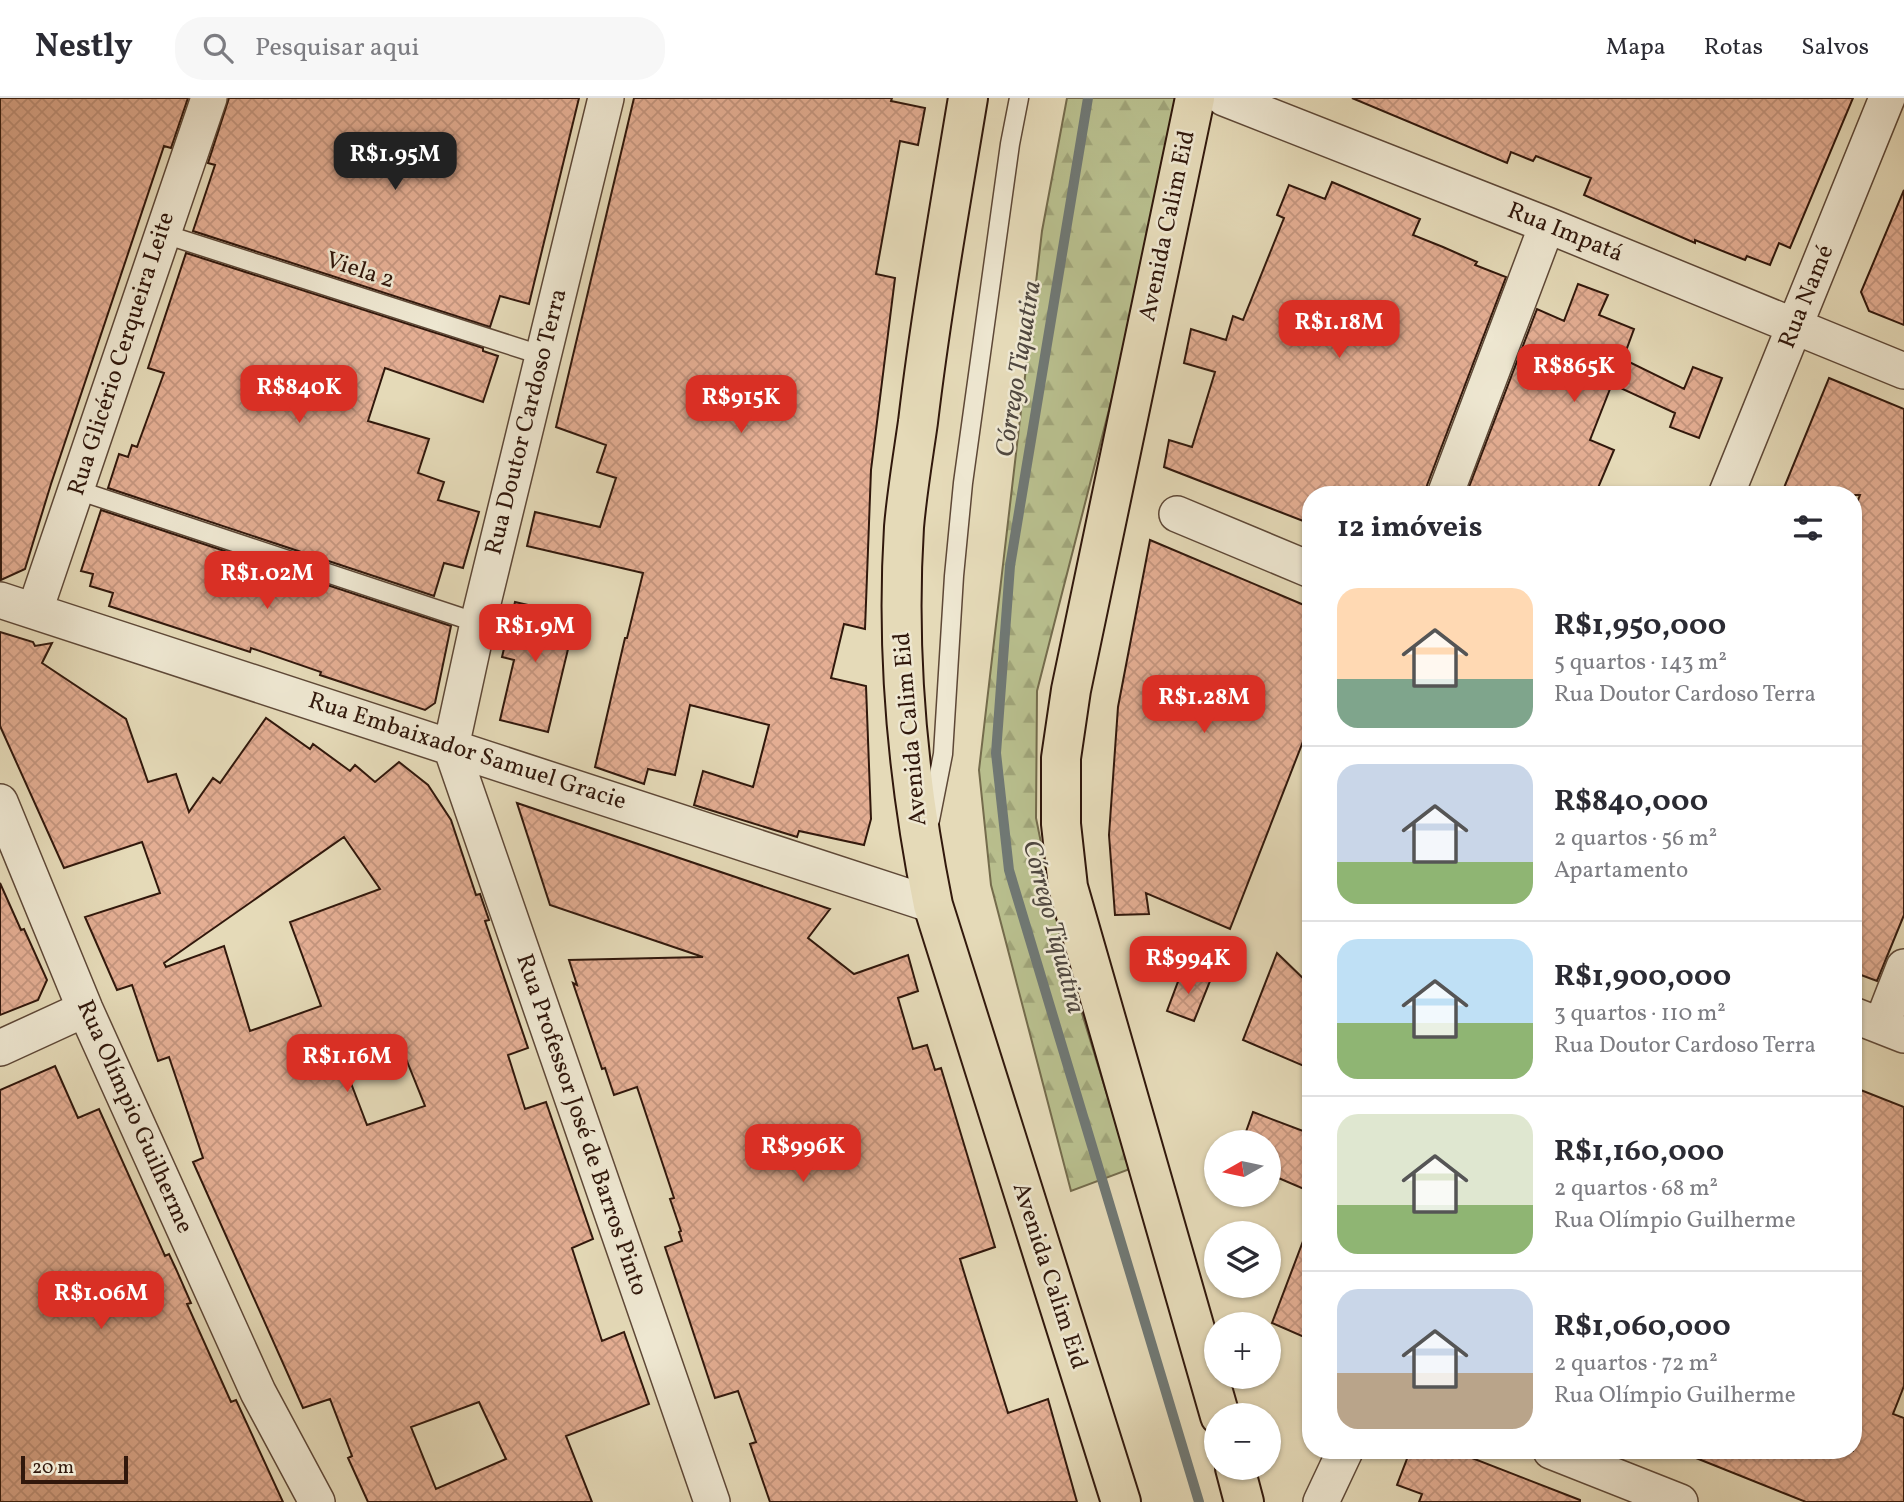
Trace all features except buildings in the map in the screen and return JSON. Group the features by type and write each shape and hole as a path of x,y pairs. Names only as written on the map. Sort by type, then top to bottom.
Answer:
{"main road":[{"name":"Avenida Calim Eid","path":"968,98 928,341 904,526 902,636 909,764 933,905 1121,1502"},
{"name":"Avenida Calim Eid","path":"1195,98 1071,690 1061,758 1061,824 1068,887 1216,1403"},
{"path":"1238,1480 1244,1502"}],"street":[{"name":"Rua Glicério Cerqueira Leite","path":"35,610 209,98"},
{"name":"Rua Doutor Cardoso Terra","path":"451,747 478,623 606,98"},
{"name":"Rua Impatá","path":"1224,98 1547,225 1904,371"},
{"name":"Rua Namé","path":"1730,486 1887,98"},
{"path":"1448,486 1547,225"},
{"path":"1177,514 1302,566"},
{"name":"Rua Embaixador Samuel Gracie","path":"0,600 933,905"},
{"name":"Rua Professor José de Barros Pinto","path":"451,747 712,1502"},
{"name":"Rua Olímpio Guilherme","path":"0,802 85,1009 258,1392 317,1502"},
{"path":"1879,1025 1904,967"},
{"path":"0,1048 85,1009"},
{"path":"1321,1502 1341,1459"},
{"path":"1571,1459 1679,1502"}],"lane":[{"path":"923,853 943,754 954,576 963,483 1010,144 1020,98"},
{"name":"Viela 2","path":"161,233 544,356"},
{"path":"77,489 478,623"}],"green space":[{"path":"1067,98 1176,98 1156,226 1037,691 1036,818 1063,952 1130,1169 1071,1191 991,885 979,770 1042,231"}],"waterway":[{"name":"Córrego Tiquatira","path":"1088,98 1010,566 996,753 1009,870 1199,1502"}]}
